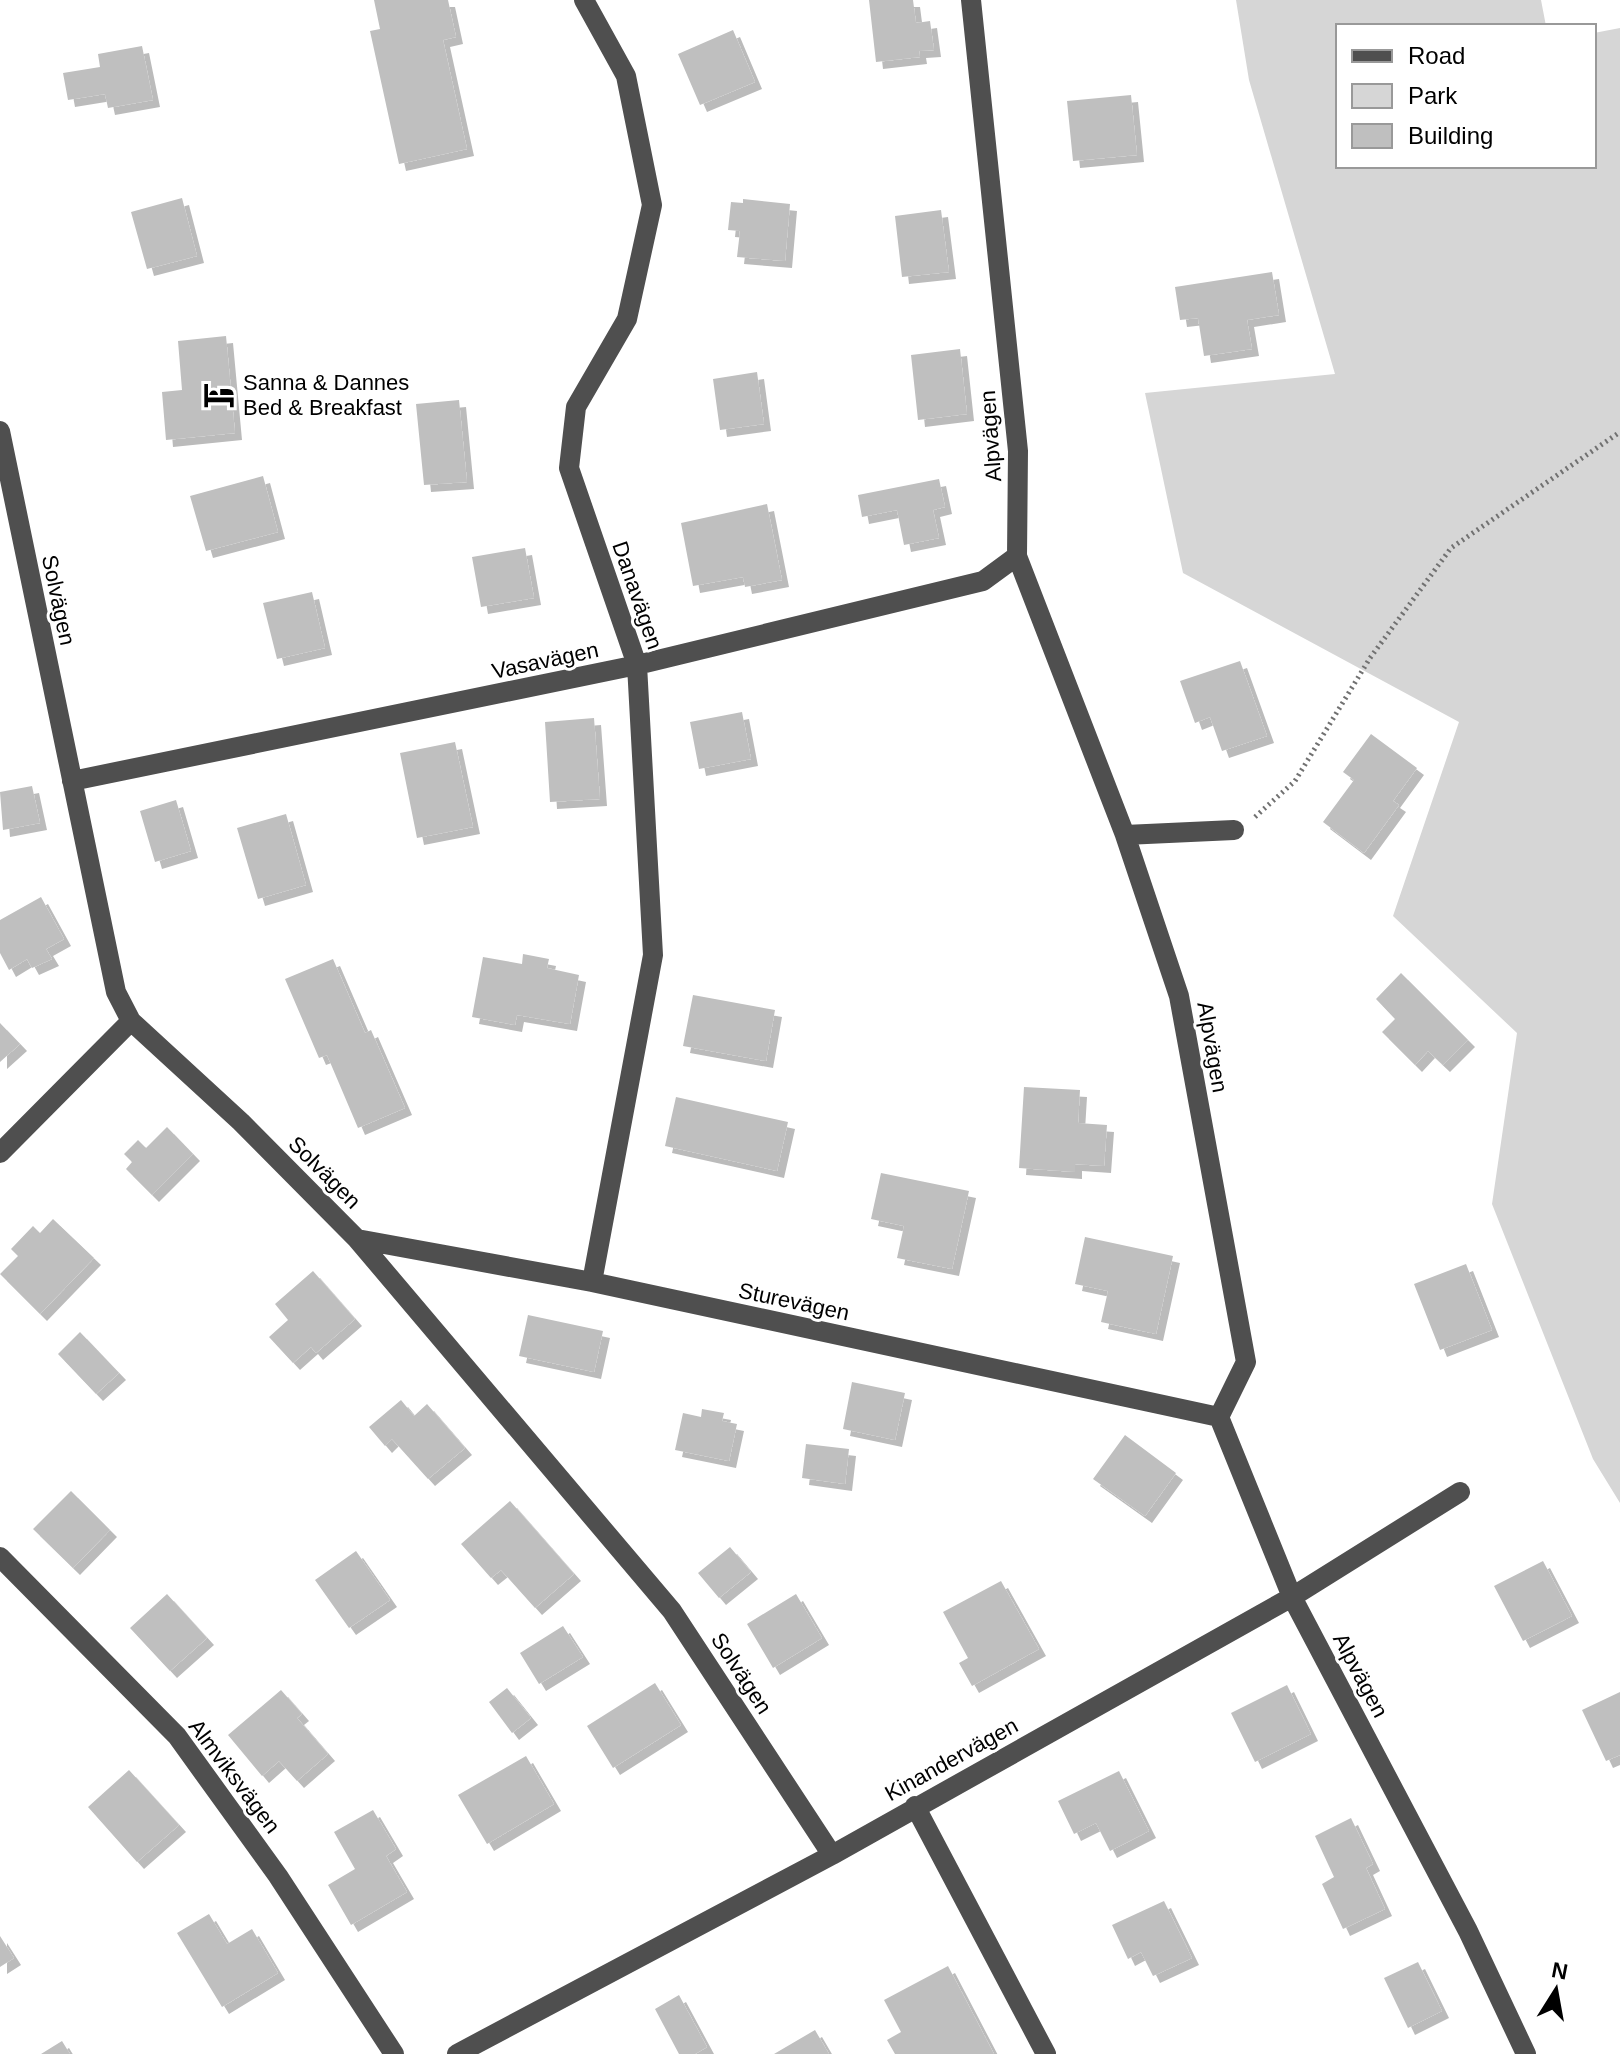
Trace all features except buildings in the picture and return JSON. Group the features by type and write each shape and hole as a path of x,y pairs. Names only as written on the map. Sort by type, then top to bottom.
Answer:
{"street":[{"name":"Danavägen","path":"584,0 626,76 652,205 627,319 576,407 569,468 637,665 653,955 592,1282"},
{"name":"Alpvägen","path":"971,0 1018,451 1017,556 1125,835 1179,996 1246,1362 1219,1417 1292,1597 1468,1931 1526,2054"},
{"name":"Solvägen","path":"0,431 116,992 131,1021 241,1122 357,1239 672,1611 832,1855"},
{"name":"Vasavägen","path":"72,781 637,665 983,581 1017,556"},
{"path":"1125,835 1234,830"},
{"path":"0,1153 131,1021"},
{"name":"Sturevägen","path":"357,1239 592,1282 1219,1417"},
{"name":"Kinandervägen","path":"457,2054 832,1855 1292,1597 1460,1492"},
{"name":"Almviksvägen","path":"0,1557 177,1736 278,1876 394,2054"},
{"path":"915,1806 1046,2054"}],"path":[{"path":"1234,830 1264,812 1295,781 1370,658 1451,548 1620,432"}],"green space":[{"path":"1236,0 1541,0 1546,24 1336,24 1336,168 1596,168 1596,33 1620,28 1620,1503 1593,1459 1492,1204 1517,1033 1393,916 1459,722 1183,573 1145,393 1335,374 1249,80"}],"place":[{"name":"Sanna & Dannes Bed & Breakfast","path":"219,395"}]}
